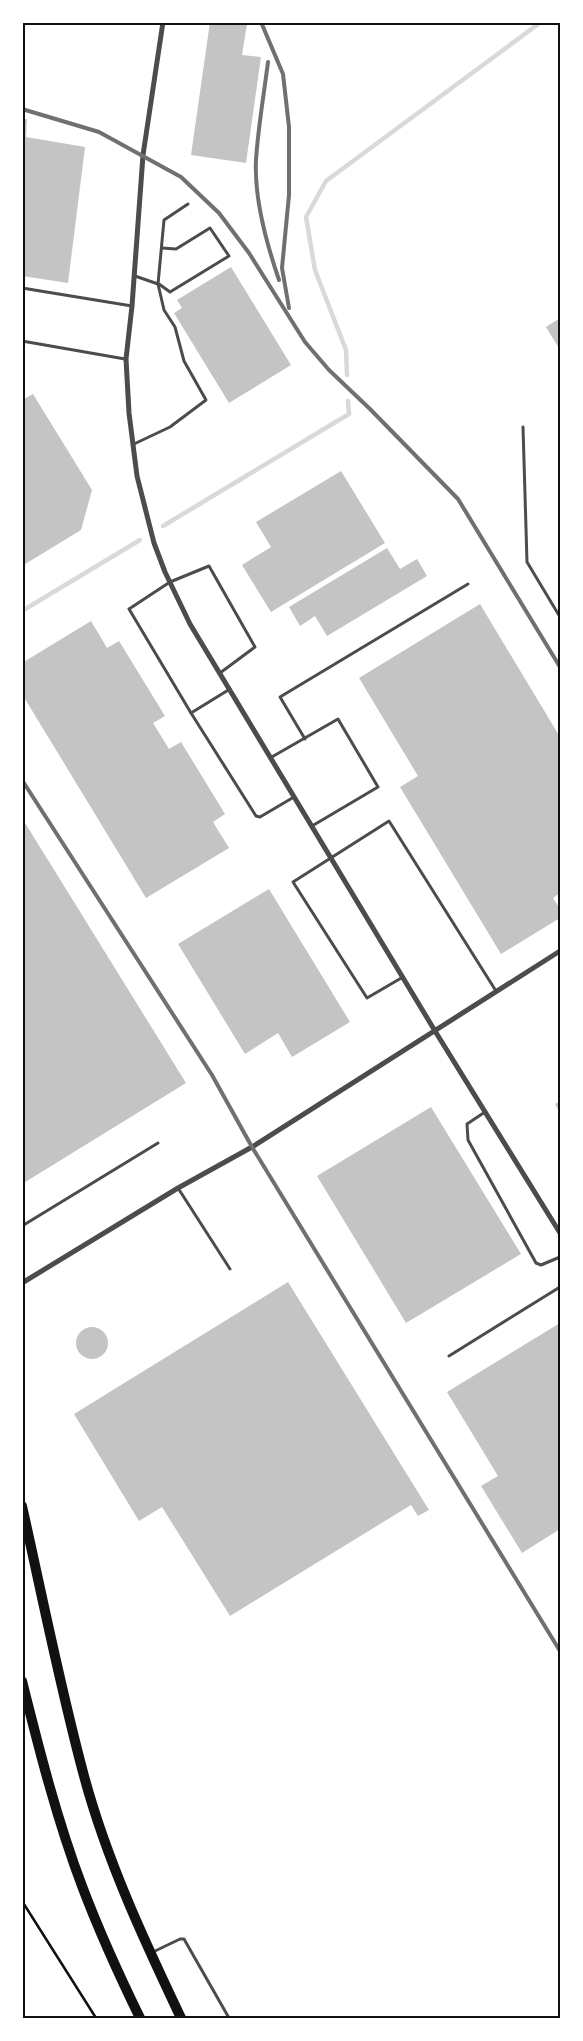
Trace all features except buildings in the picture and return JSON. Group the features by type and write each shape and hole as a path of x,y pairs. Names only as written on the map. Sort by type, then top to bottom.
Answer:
{"main road":[{"path":"22,1506 84,1776 114,1868 135,1922 181,2018"},
{"path":"22,1680 50,1787 81,1884 110,1956 140,2018"}],"street":[{"path":"163,22 143,155 132,306 126,359 137,476 154,543 190,624 435,1031 560,1233"},
{"path":"22,1283 178,1188 252,1147 560,952"}],"lane":[{"path":"133,444 170,427 206,400 184,361 175,327 164,310 158,284 164,220 188,204"},
{"path":"134,276 158,284 170,292 229,256 210,228 176,249 162,248"},
{"path":"22,288 132,306"},
{"path":"22,342 126,359"},
{"path":"523,428 527,562 560,617"},
{"path":"220,673 255,647 209,566 170,582 131,607 130,610 191,713 256,816 260,817 294,797"},
{"path":"305,739 280,697 468,584"},
{"path":"191,713 230,689"},
{"path":"270,758 338,719 378,787 312,826"},
{"path":"404,977 367,998 293,882 390,821 496,991"},
{"path":"486,1112 467,1124 468,1140 536,1263 541,1265 560,1257"},
{"path":"22,1226 158,1143"},
{"path":"178,1188 230,1269"},
{"path":"449,1356 560,1287"},
{"path":"150,1953 180,1939 184,1939 229,2018"}],"path":[{"path":"22,1901 96,2018"}],"waterway":[{"path":"347,375 346,350 315,270 306,217 326,181 541,22"},
{"path":"163,526 349,414 348,401"},
{"path":"22,611 140,540"}],"railway":[{"path":"261,22 283,74 289,127 289,195 282,268 289,308"},
{"path":"268,62 258,136 256,175 262,221 279,280"},
{"path":"22,109 99,132 181,177 219,213 249,253 305,342 329,370 458,499 560,667"},
{"path":"22,780 212,1075 252,1147 560,1651"}]}
